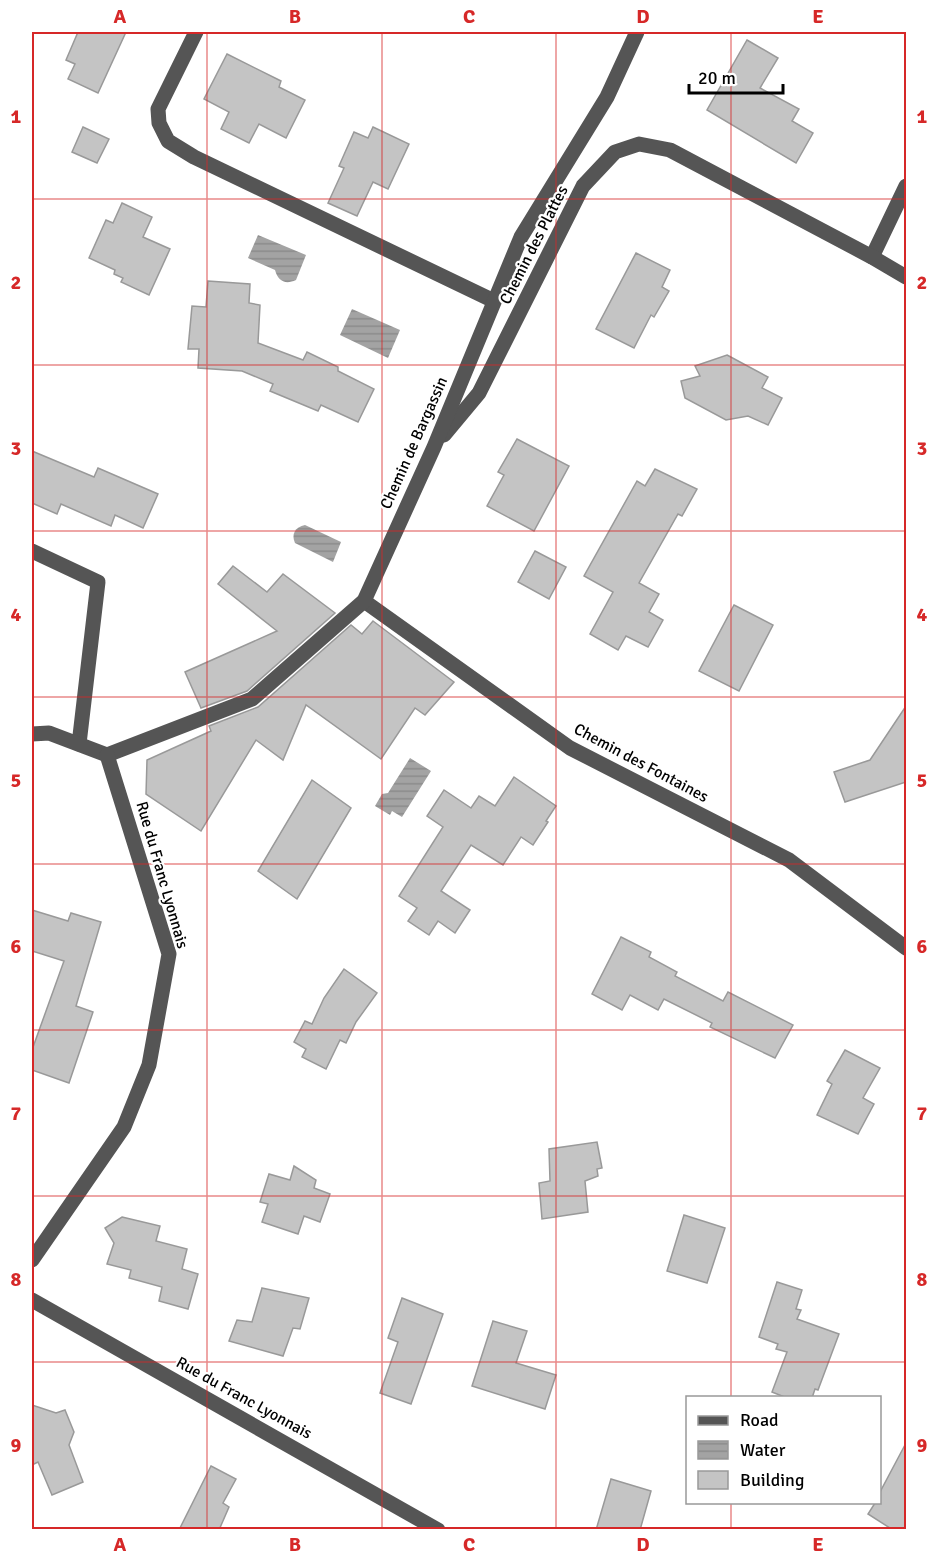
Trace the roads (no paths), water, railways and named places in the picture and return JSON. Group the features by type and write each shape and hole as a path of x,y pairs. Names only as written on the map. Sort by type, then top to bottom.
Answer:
{"street":[{"path":"196,32 158,109 159,123 168,141 194,157 494,301"},
{"name":"Chemin de Bargassin","path":"107,755 252,699 364,601 434,447 521,237 607,97 637,32"},
{"name":"Chemin des Plattes","path":"434,447 479,393 583,186 615,152 639,144 670,150 906,277"},
{"path":"872,257 906,186"},
{"path":"32,551 98,582 79,744"},
{"name":"Chemin des Fontaines","path":"364,601 570,748 789,860 906,948"},
{"path":"32,734 49,733 107,755"},
{"name":"Rue du Franc Lyonnais","path":"32,1260 124,1127 149,1065 169,954 107,755"},
{"name":"Rue du Franc Lyonnais","path":"32,1300 438,1530"}],"water":[{"path":"258,235 306,255 296,280 282,281 275,270 248,258"},
{"path":"352,309 400,330 388,358 340,335"},
{"path":"305,525 341,542 333,562 295,543 293,537 295,531"},
{"path":"410,758 431,771 402,817 392,811 390,815 375,806 382,794 388,793"}]}
